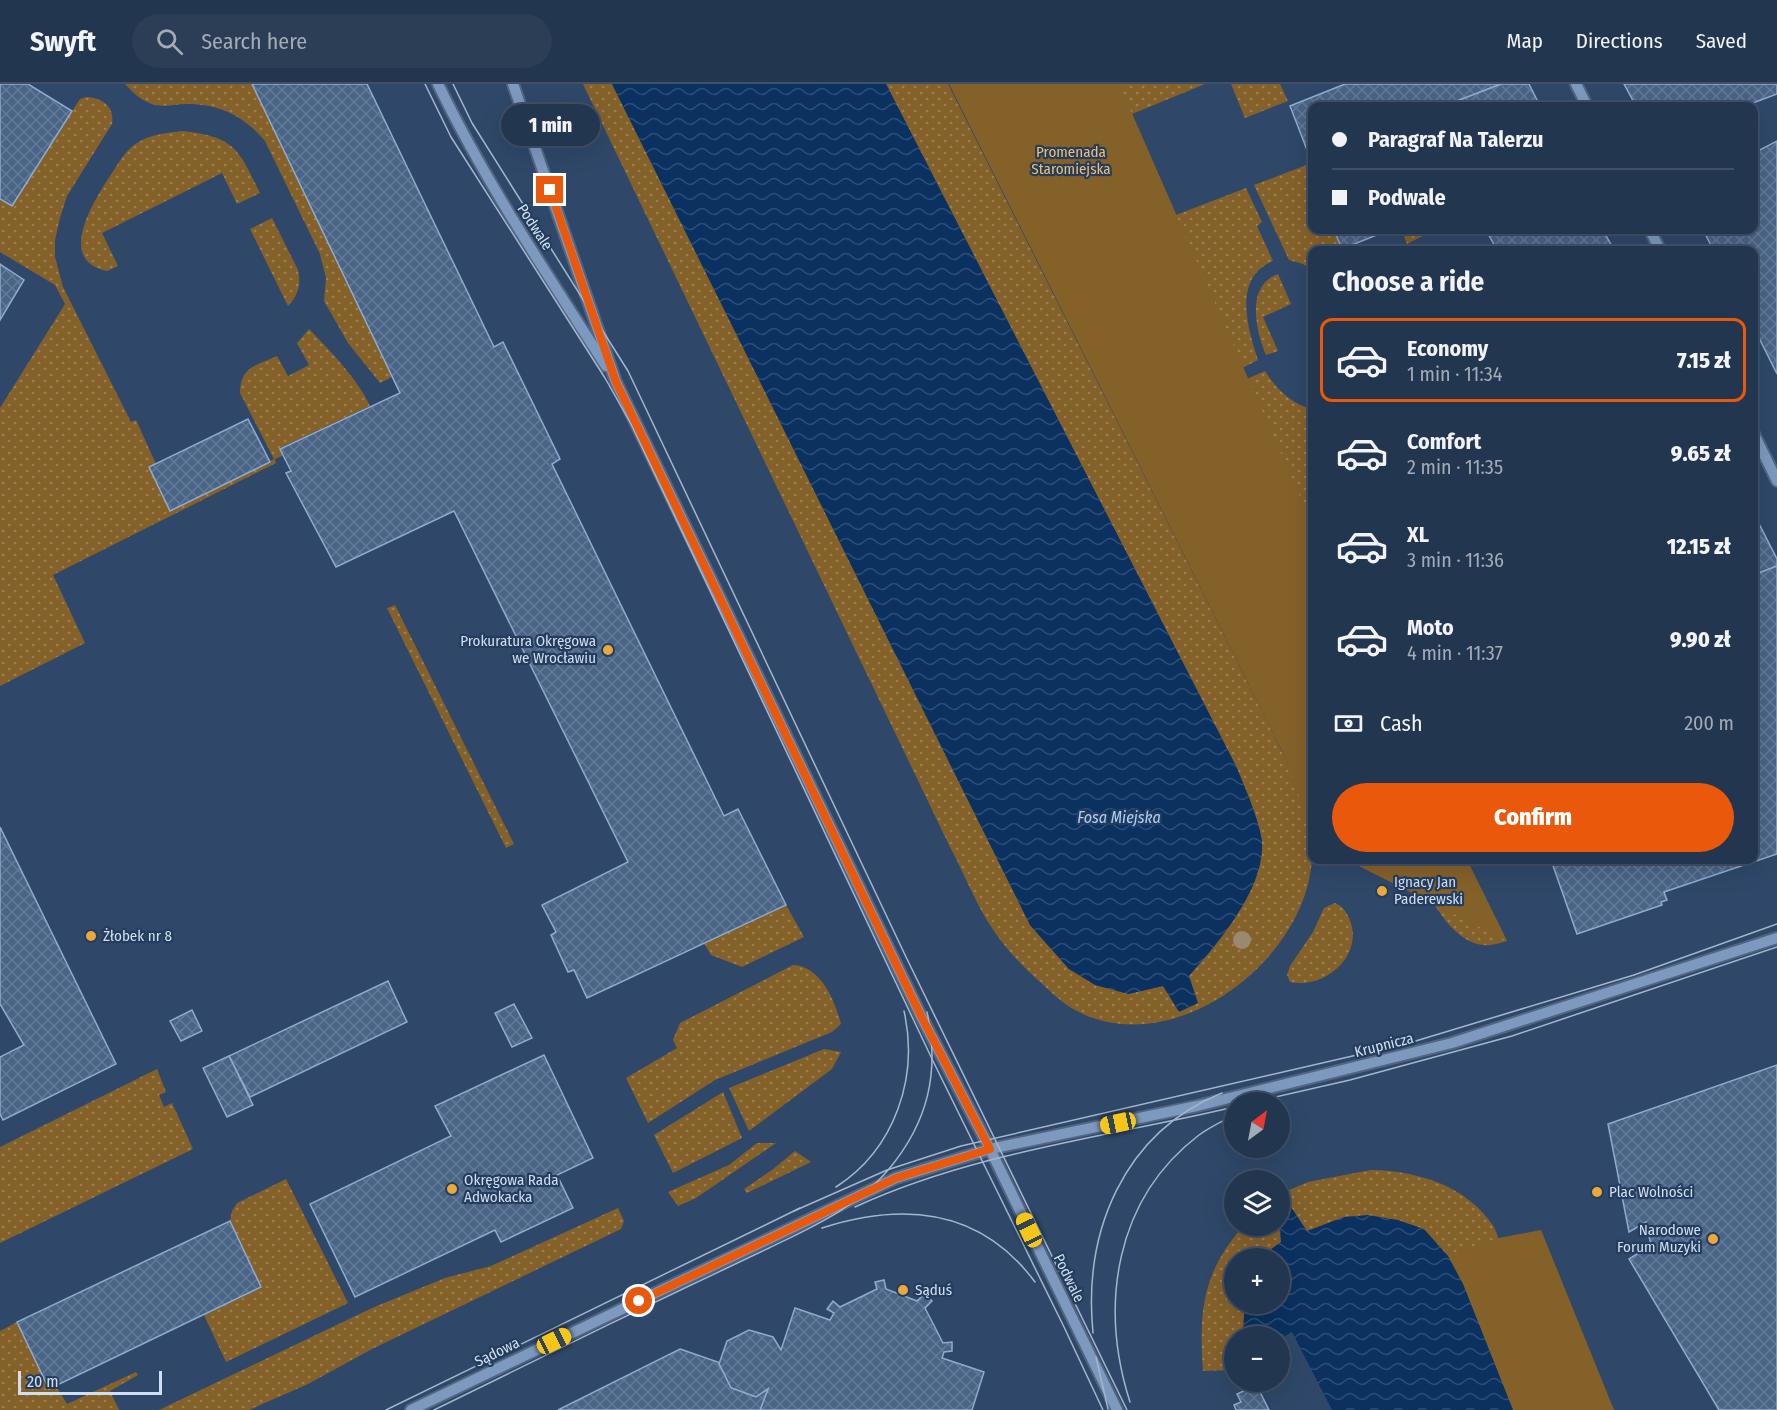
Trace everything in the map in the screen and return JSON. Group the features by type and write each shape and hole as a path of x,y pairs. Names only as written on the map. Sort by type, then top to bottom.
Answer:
{"street":[{"name":"Podwale","path":"438,84 498,197 616,382"},
{"name":"Podwale","path":"513,84 616,382 922,1018 990,1149 1117,1410"},
{"path":"1576,84 1585,102"},
{"path":"1758,442 1777,481"},
{"name":"Krupnicza","path":"990,1149 1197,1106 1452,1043 1777,938"},
{"name":"Sądowa","path":"411,1410 896,1178 990,1149"}],"green space":[{"path":"125,84 252,84 392,377 380,383 348,343 324,301 326,278 320,254 265,141 249,125 221,109 188,104 155,105 138,97"},
{"path":"583,84 612,84 1030,925 1069,969 1128,994 1163,986 1188,976 1210,952 1235,918 1251,889 1262,840 1237,768 886,84 948,84 1273,732 1303,805 1308,823 1308,864 1311,864 1304,896 1286,933 1260,965 1228,992 1191,1012 1152,1023 1113,1023 1075,1010 1021,964 988,922"},
{"name":"Promenada Staromiejska","path":"949,84 1119,84 1308,515 1308,827 1301,801 1282,751"},
{"path":"1026,84 1205,84 1132,114 1176,215 1246,188 1262,222 1257,226 1273,261 1260,269 1252,279 1248,291 1246,305 1250,334 1258,360 1188,396"},
{"path":"1231,84 1280,84 1288,101 1245,118"},
{"path":"86,97 106,104 111,112 112,124 67,196 55,240 55,257 63,287 131,422 136,420 156,464 170,511 274,459 240,393 241,384 246,372 251,368 277,356 288,376 309,365 297,343 309,329 351,375 370,406 280,448 284,455 275,459 276,463 53,575 85,643 0,686 0,408 65,304 55,285 0,252 0,199 12,206 80,99"},
{"path":"182,131 213,137 233,147 246,165 260,193 237,204 222,173 102,233 118,266 107,271 92,265 84,256 81,244 83,231 87,216 118,164 132,146 142,140 159,134"},
{"path":"1308,164 1308,234 1336,234 1341,246 1308,246 1308,267 1289,260 1254,185"},
{"path":"272,218 298,270 298,289 288,306 250,229"},
{"path":"1403,234 1427,234 1407,244"},
{"path":"1278,274 1291,304 1263,317 1278,351 1266,355 1257,322 1257,299 1261,288"},
{"path":"1265,371 1286,395 1308,408 1308,604 1194,410"},
{"path":"395,605 514,844 506,848 387,608"},
{"path":"1355,864 1469,864 1507,941"},
{"path":"1464,864 1469,864 1507,941 1487,945 1476,944 1468,940 1453,929 1432,900"},
{"path":"1335,903 1346,912 1352,930 1352,943 1348,955 1330,974 1304,983 1290,982 1287,975 1290,966 1313,932 1324,908"},
{"path":"786,905 804,937 742,967 711,955 704,943"},
{"path":"793,965 811,971 819,978 831,995 841,1024 832,1032 715,1080 648,1123 626,1078 677,1048 673,1040 680,1023"},
{"path":"824,1049 841,1052 832,1069 749,1131 729,1088"},
{"path":"157,1069 166,1092 159,1095 164,1107 172,1103 193,1149 0,1243 0,1147"},
{"path":"723,1092 742,1138 673,1173 654,1135"},
{"path":"757,1143 776,1143 696,1198 678,1206 668,1192 729,1165"},
{"path":"795,1151 811,1162 747,1193 744,1189"},
{"path":"1371,1170 1407,1174 1456,1191 1483,1213 1494,1227 1530,1318 1513,1410 1463,1284 1448,1256 1344,1217 1306,1232 1290,1207 1290,1190 1308,1182"},
{"path":"286,1179 348,1303 226,1362 204,1315 261,1288 230,1221 232,1211 237,1203"},
{"path":"618,1208 624,1221 621,1229 372,1349 308,1384 249,1410 159,1410 372,1308 445,1278 491,1266"},
{"path":"1541,1230 1614,1410 1513,1410 1463,1284 1448,1256 1499,1238"},
{"path":"1235,1236 1280,1236 1281,1242 1273,1248 1226,1248"},
{"path":"1224,1252 1224,1314 1244,1314 1243,1326 1224,1326 1224,1370 1203,1371 1203,1311 1211,1277"},
{"path":"17,1322 49,1389 56,1386 67,1404 136,1372 138,1375 110,1391 119,1410 0,1410 0,1331"}],"water":[{"name":"Fosa Miejska","path":"612,84 886,84 1237,768 1255,815 1262,842 1261,860 1256,878 1238,914 1189,976 1198,1003 1179,1012 1163,986 1128,994 1095,985 1069,969 1030,925"},
{"path":"1290,1207 1307,1231 1344,1217 1368,1215 1398,1220 1424,1229 1448,1256 1463,1284 1513,1410 1271,1410 1263,1392 1290,1392 1290,1326 1243,1326 1244,1315 1290,1314 1290,1248 1273,1248 1281,1242 1281,1236 1290,1236"}],"pier":[{"path":"1292,1332 1332,1410 1271,1410 1263,1392 1290,1392 1290,1333"}],"building":[{"path":"0,84 28,84 72,111 12,206 0,199"},
{"path":"252,84 367,84 494,347 503,342 560,459 552,464 724,816 738,809 786,905 587,998 574,970 568,972 551,935 556,932 542,905 628,862 454,511 336,567 286,473 291,471 280,449 400,393"},
{"path":"1345,84 1501,84 1454,102 1308,102 1308,153 1290,106"},
{"path":"1501,84 1529,84 1538,102 1454,102"},
{"path":"1624,84 1777,84 1777,94 1756,102 1634,102"},
{"path":"1777,141 1777,374 1758,336 1758,246 1711,246 1705,234 1758,234 1758,151"},
{"path":"1336,234 1379,234 1349,246 1341,246"},
{"path":"1488,234 1605,234 1612,246 1495,246"},
{"path":"0,264 24,280 0,320"},
{"path":"248,419 270,462 170,511 149,467"},
{"path":"1758,522 1777,559 1777,566 1758,573"},
{"path":"1777,566 1777,854 1758,860 1758,573"},
{"path":"0,827 116,1064 3,1120 0,1114 0,1057 24,1045 0,1004"},
{"path":"1552,864 1747,864 1664,892 1667,900 1661,902 1662,905 1577,934"},
{"path":"388,981 407,1022 250,1097 229,1056"},
{"path":"514,1004 532,1038 512,1047 495,1013"},
{"path":"192,1010 202,1031 181,1041 170,1021"},
{"name":"Okręgowa Rada Adwokacka","path":"544,1055 593,1158 557,1175 573,1208 501,1242 495,1230 355,1297 310,1204 451,1136 435,1106"},
{"path":"229,1056 253,1105 227,1117 203,1068"},
{"name":"Narodowe Forum Muzyki","path":"1777,1065 1777,1410 1719,1410 1629,1259 1651,1245 1646,1222 1629,1232 1608,1124"},
{"path":"230,1221 261,1287 49,1389 17,1322"},
{"path":"884,1280 886,1289 917,1301 925,1293 932,1301 925,1308 943,1343 952,1342 952,1351 944,1352 942,1358 984,1372 972,1410 760,1410 768,1389 756,1397 731,1388 719,1364 727,1341 749,1330 773,1337 781,1350 795,1308 830,1320 834,1313 827,1309 833,1301 840,1307 877,1289 875,1282"},
{"path":"680,1349 718,1362 731,1388 756,1397 768,1389 760,1410 558,1410"},
{"path":"1260,1392 1269,1410 1236,1410 1234,1405 1241,1402 1237,1394"}],"tram line":[{"path":"425,84 451,137 605,378 631,424 933,1061 1103,1410"},
{"path":"453,84 472,123 628,371 907,959 1127,1410"},
{"path":"794,1211 887,1170 961,1146 1409,1043 1634,975 1777,924"},
{"path":"1290,1094 1512,1036 1777,947"},
{"path":"836,1187 874,1153 898,1110 905,1086 908,1061 908,1036 904,1011"},
{"path":"434,1410 802,1232 834,1215 863,1194 889,1169 913,1133 922,1114 931,1076 931,1034 927,1012"},
{"path":"1093,1333 1092,1295 1095,1259 1103,1223 1117,1190 1135,1160 1159,1133 1188,1111 1222,1093"},
{"path":"855,1207 900,1188 994,1159 1224,1109"},
{"path":"1130,1402 1121,1365 1116,1328 1116,1292 1121,1256 1132,1222 1148,1190 1171,1161 1199,1135 1224,1120"},
{"path":"386,1410 800,1208"},
{"path":"822,1228 882,1215 910,1214 938,1218 965,1226 990,1239 1013,1257 1035,1282"},
{"path":"1096,1357 1108,1409"}],"place":[{"name":"Prokuratura Okręgowa we Wrocławiu","path":"608,650"},
{"name":"Ignacy Jan Paderewski","path":"1382,891"},
{"name":"Żłobek nr 8","path":"91,936"},
{"name":"Okręgowa Rada Adwokacka","path":"452,1189"},
{"name":"Plac Wolności","path":"1597,1192"},
{"name":"Narodowe Forum Muzyki","path":"1713,1239"},
{"name":"Sąduś","path":"903,1290"}],"route":[{"path":"550,190 616,382 922,1018 990,1149 896,1178 639,1301"}]}
